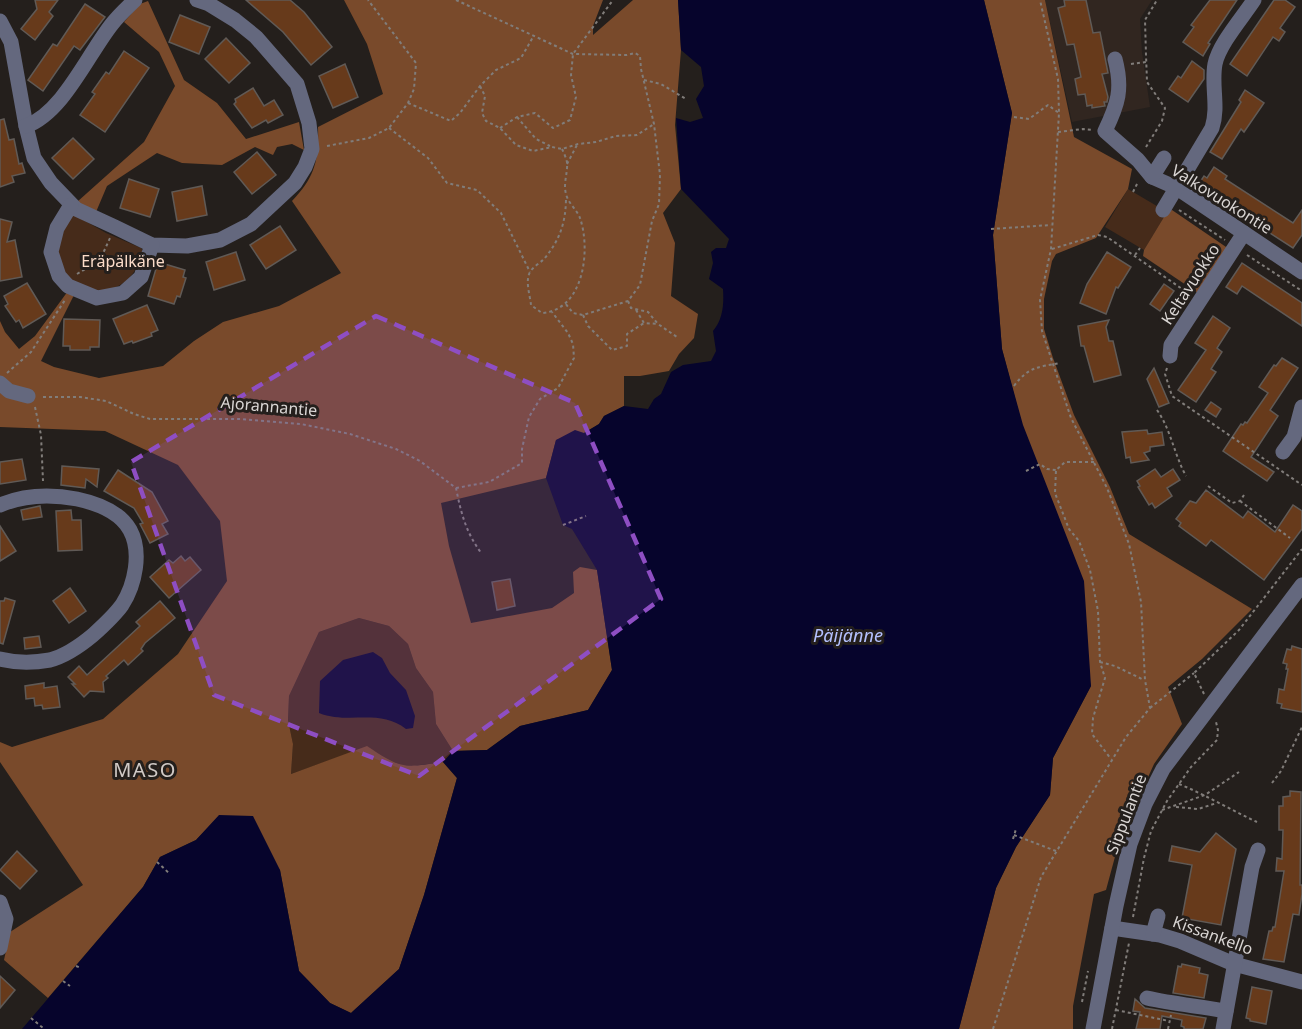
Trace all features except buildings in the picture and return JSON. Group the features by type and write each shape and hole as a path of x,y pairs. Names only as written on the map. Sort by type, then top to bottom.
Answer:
{"street":[{"path":"26,126 36,122 53,109 112,24 135,0"},
{"path":"0,21 11,42 34,158 51,183 76,209 152,245 187,246 219,240 251,224 295,183 312,149 309,123 297,84 256,37 235,20 209,4 197,0"},
{"path":"1165,206 1212,128 1216,115 1215,70 1218,54 1254,0"},
{"path":"1105,131 1117,106 1120,88 1116,58"},
{"name":"Valkovuokontie","path":"1105,131 1143,174 1177,188 1244,233 1300,266"},
{"path":"1143,174 1164,158"},
{"path":"71,205 57,228 51,252 59,276 70,287 97,298 123,293 141,278 152,245"},
{"name":"Keltavuokko","path":"1170,356 1171,345 1244,233"},
{"path":"0,384 9,391 28,396"},
{"path":"1283,452 1294,437 1302,407"},
{"path":"0,505 43,496 63,496 93,502 120,518 131,531 136,558 135,576 123,604 81,645 52,659 26,663 0,659"},
{"name":"Sippulantie","path":"1093,1029 1130,844 1145,804 1163,769 1302,585"},
{"path":"1223,1029 1252,867 1258,850"},
{"path":"0,902 6,920 0,948"},
{"path":"1153,934 1158,916"},
{"name":"Kissankello","path":"1112,928 1153,934 1180,941 1234,964 1302,981"},
{"path":"1147,998 1226,1011"}],"path":[{"path":"312,149 369,138 389,128 408,103 414,89 416,63 368,0"},
{"path":"456,0 573,54 635,53 640,56 654,124 660,176 659,204 652,221 640,285 628,301 583,315 573,313 565,303"},
{"path":"500,128 517,117 535,113 553,128 570,120 576,96 571,75 573,54 613,0"},
{"path":"1040,0 1058,79 1059,113 1051,249 1040,300 1042,332 1071,418 1107,488 1129,544 1142,602 1145,680 1150,708"},
{"path":"1133,192 1143,174 1165,108 1148,82 1146,62 1145,20 1157,0"},
{"path":"408,103 451,121 496,70 521,58 533,37"},
{"path":"644,80 662,84 686,99"},
{"path":"480,86 485,96 482,113 486,121 500,128 516,145 533,151 552,147"},
{"path":"1014,117 1029,119 1048,105 1059,113"},
{"path":"517,117 536,140 562,149 616,136 637,135 654,124"},
{"path":"389,128 428,158 447,183 477,190 501,213 530,272 528,284 531,305 542,313 552,312 573,294 585,259 579,217 566,197"},
{"path":"1058,132 1083,129 1105,131"},
{"path":"530,272 557,243 566,217 564,184 567,164 578,144"},
{"path":"562,149 567,164"},
{"path":"1165,206 1235,247 1302,291"},
{"path":"991,229 1052,225"},
{"path":"0,379 31,352 81,272 91,268 100,260 115,227"},
{"path":"1051,249 1098,235 1107,237 1200,302"},
{"path":"1135,256 1140,248"},
{"path":"628,301 631,308 648,312 658,324 677,337"},
{"path":"636,310 644,323"},
{"path":"482,554 471,539 461,516 456,488 489,482 522,462 522,449 530,417 540,399 558,388 574,358 573,344 568,333 552,312"},
{"path":"583,315 588,326 612,350 627,346 627,334 644,323 658,324"},
{"path":"1170,356 1166,374 1172,396 1302,484"},
{"path":"1014,386 1023,375 1040,365 1060,363"},
{"path":"28,396 37,413 41,435 43,496"},
{"name":"Ajorannantie","path":"28,396 80,396 106,401 150,419 241,419 301,424 350,434 396,448 420,461 456,488"},
{"path":"1156,410 1166,423 1185,476"},
{"path":"1094,462 1065,462 1056,471 1055,493 1069,529 1079,541 1090,570 1098,611 1100,662 1105,678 1093,718 1092,734 1112,759"},
{"path":"1026,471 1040,464 1056,471"},
{"path":"1208,486 1232,503 1240,501 1244,495"},
{"path":"1240,501 1290,538"},
{"path":"563,525 586,516"},
{"path":"993,1029 1041,877 1126,737 1150,708 1194,673 1239,630 1302,549"},
{"path":"1100,662 1115,666 1145,680"},
{"path":"1194,673 1205,696"},
{"path":"1112,1029 1151,831 1162,810 1191,767 1217,740 1218,730 1215,719"},
{"path":"1272,783 1281,771 1302,727"},
{"path":"1162,810 1205,795 1239,772"},
{"path":"1179,784 1257,822"},
{"path":"1174,807 1198,808 1217,803"},
{"path":"1013,839 1016,829"},
{"path":"1014,835 1056,852"},
{"path":"157,861 170,874"},
{"path":"76,966 81,968"},
{"path":"63,981 70,986"},
{"path":"1116,1011 1169,1021"},
{"path":"32,1018 43,1028"}],"highlighted area":[{"path":"376,316 575,403 661,599 419,776 214,695 131,462"}],"shaded area":[{"path":"344,0 603,0 593,26 593,35 633,0 678,0 681,50 675,125 681,189 663,213 675,243 671,296 698,314 694,338 679,354 669,371 624,376 624,406 604,416 599,424 584,433 556,440 546,478 441,503 449,546 471,623 552,608 574,593 573,572 580,567 597,570 612,670 588,710 520,726 487,750 453,751 436,724 433,692 416,668 408,644 389,626 359,618 319,632 289,696 288,720 293,744 291,774 367,746 395,763 403,765 443,762 457,778 424,895 399,969 351,1013 330,1003 299,971 280,870 219,816 196,840 160,857 143,887 48,998 4,960 10,932 83,885 0,762 0,742 12,747 103,719 178,654 227,581 220,521 178,465 105,431 0,427 0,321 5,332 19,349 35,336 68,291 75,293 41,361 54,367 99,378 163,366 194,341 223,322 279,306 341,273 292,201 311,176 318,149 318,127 383,94 367,44"},
{"path":"984,0 1045,0 1074,137 1132,169 1128,189 1096,238 1056,254 1052,261 1044,299 1044,329 1074,415 1110,487 1129,534 1252,609 1202,659 1168,687 1182,724 1154,764 1119,842 1106,890 1094,894 1073,1006 1073,1029 959,1029 996,888 1016,847 1050,795 1053,758 1091,686 1002,349 993,235 1012,113"},
{"path":"1045,0 1152,0 1140,19 1150,107 1072,122"},
{"path":"148,1 184,80 217,103 246,139 299,122 304,150 292,144 277,147 273,155 255,147 222,165 182,163 157,153 107,186 96,212 77,202 144,142 175,86 159,52 124,22 140,4"},
{"path":"1172,210 1229,249 1198,293 1143,256 1144,250 1167,212"}],"green space":[{"path":"1128,189 1167,212 1144,250 1105,227"},
{"name":"Eräpälkäne","path":"73,214 106,233 141,248 143,251 136,268 122,284 107,290 85,289 67,277 56,263 57,231"},
{"path":"359,618 389,626 408,644 416,668 433,692 436,724 453,751 443,762 413,766 393,764 367,747 291,774 293,744 288,720 289,696 319,632"}],"water":[{"name":"Päijänne","path":"678,0 984,0 1012,113 993,235 1002,349 1023,425 1084,581 1091,686 1053,758 1050,795 1016,847 996,888 959,1029 22,1029 143,887 160,857 196,840 219,815 253,816 280,870 299,971 330,1003 351,1013 399,969 424,895 457,778 443,762 453,751 487,750 520,726 588,710 612,670 597,570 572,529 563,525 546,478 556,440 575,430 584,433 599,424 604,416 624,406 648,409 654,399 661,394 671,372 683,365 711,361 716,351 713,331 721,317 723,306 723,289 709,279 713,263 711,252 716,248 726,248 729,239 681,189 676,118 690,122 703,118 696,99 704,86 701,67 681,50"},
{"path":"373,652 382,658 390,673 406,690 415,716 413,728 406,729 385,719 341,718 319,713 320,681 343,660"}],"district":[{"name":"MASO","path":"145,769"}]}
